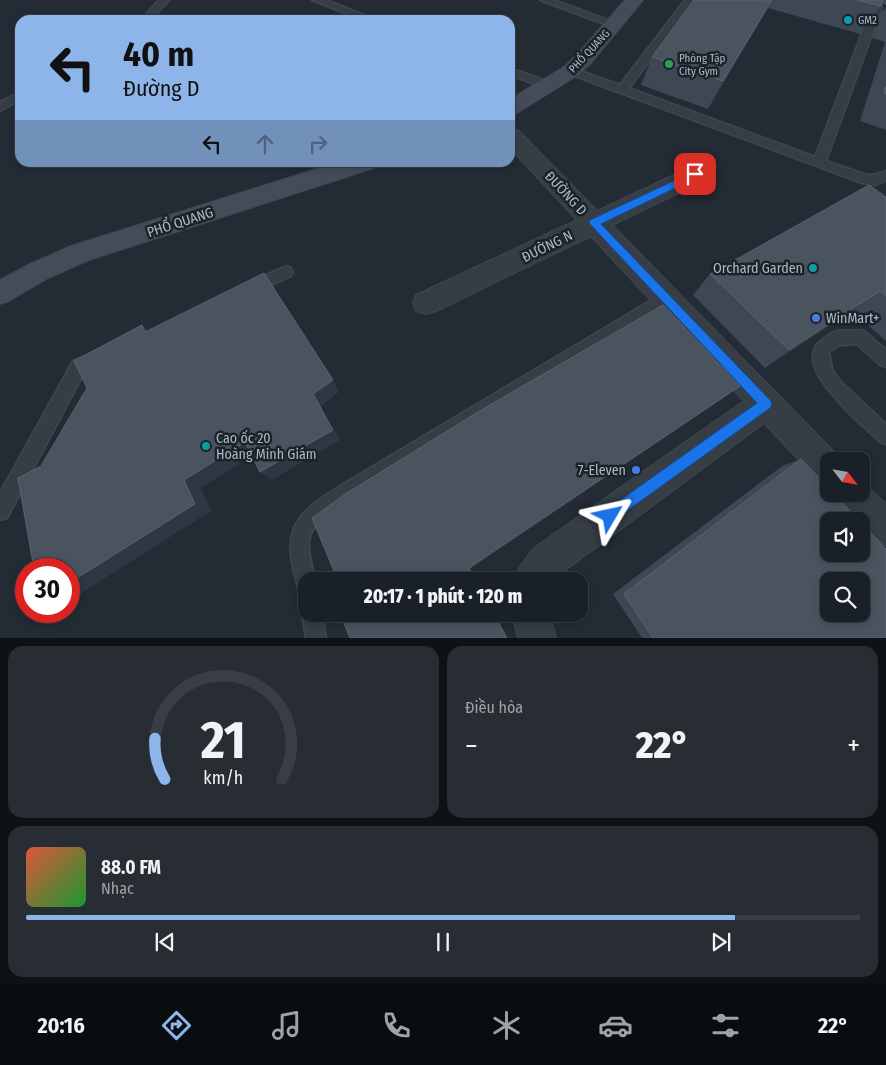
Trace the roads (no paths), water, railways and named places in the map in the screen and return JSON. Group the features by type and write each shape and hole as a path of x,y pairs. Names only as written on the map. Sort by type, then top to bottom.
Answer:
{"main road":[{"name":"PHỔ QUANG","path":"515,105 550,86 571,71 583,60 634,0"},
{"name":"PHỔ QUANG","path":"0,294 39,271 80,253 349,167"}],"street":[{"name":"ĐƯỜNG D","path":"515,140 820,460"},
{"name":"ĐƯỜNG N","path":"426,304 695,174"},
{"path":"539,572 547,561 766,404"},
{"path":"861,502 886,528"},
{"path":"533,622 537,638"}],"lane":[{"path":"150,15 164,0"},
{"path":"317,0 358,15"},
{"path":"545,0 614,24"},
{"path":"622,90 690,0"},
{"path":"819,162 877,7"},
{"path":"571,71 872,181 886,175"},
{"path":"515,73 550,86"},
{"path":"0,106 15,98"},
{"path":"241,292 286,272"},
{"path":"304,572 299,544 301,531 310,517 346,492 665,298"},
{"path":"886,360 860,337 837,338 821,349 824,371 834,386 886,436"},
{"path":"0,511 79,366 106,354"},
{"path":"313,622 316,638"}],"place":[{"name":"GM2","path":"848,20"},
{"name":"Phòng Tập City Gym","path":"669,64"},
{"name":"Orchard Garden","path":"813,268"},
{"name":"WinMart+","path":"816,318"},
{"name":"Cao ốc 20 Hoàng Minh Giám","path":"206,446"},
{"name":"7-Eleven","path":"636,470"}]}
